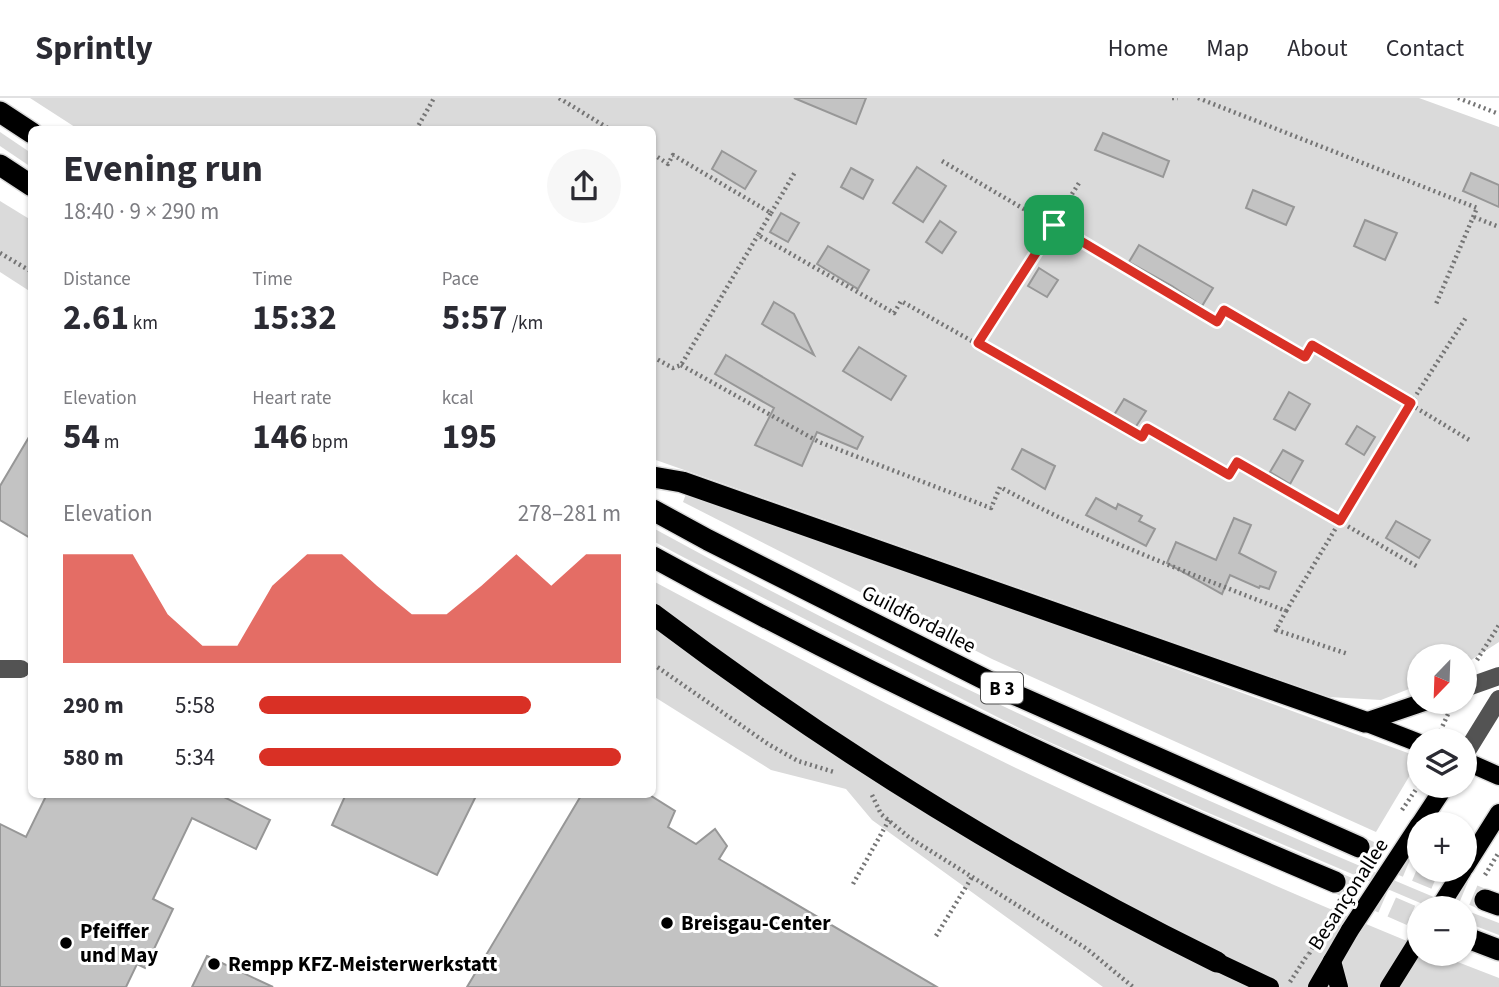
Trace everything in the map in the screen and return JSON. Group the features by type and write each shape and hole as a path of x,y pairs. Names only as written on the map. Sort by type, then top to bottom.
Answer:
{"highway":[{"path":"0,112 28,130"},
{"path":"0,164 28,183"},
{"path":"656,478 695,486 1365,722"},
{"name":"Guildfordallee","path":"656,512 1018,696 1359,847"},
{"name":"B 3","path":"656,558 738,604 949,709 1173,813 1335,882"},
{"path":"656,616 733,675 874,769 1024,859 1217,962"},
{"path":"1477,942 1499,950"}],"main road":[{"path":"1365,722 1407,708"},
{"path":"1365,722 1407,738"},
{"path":"1477,766 1499,776"},
{"path":"1477,848 1495,819"},
{"name":"Besançonallee","path":"1317,987 1407,845"},
{"path":"1390,986 1407,958"},
{"path":"1332,961 1339,987"},
{"path":"1217,962 1235,987"},
{"path":"1217,962 1270,987"}],"street":[{"path":"0,669 21,669"},
{"path":"1477,684 1499,676"},
{"path":"1477,735 1499,699"}],"path":[{"path":"417,126 434,98"},
{"path":"559,98 604,126"},
{"path":"1198,98 1477,208 1436,304"},
{"path":"1458,98 1499,114"},
{"path":"656,156 668,164 673,155 771,213"},
{"path":"942,161 1217,322 1224,310 1305,357 1312,345 1471,440"},
{"path":"656,358 673,368 681,365 795,172"},
{"path":"978,343 1079,183"},
{"path":"1474,217 1499,227"},
{"path":"758,235 894,313 901,301 1142,437 1147,428 1229,475 1237,462 1418,567"},
{"path":"0,253 28,270"},
{"path":"1348,654 1276,630 1411,403 1467,316"},
{"path":"681,365 819,442 991,508 1000,487 1039,508 1158,561 1286,611"},
{"path":"1477,660 1499,625"},
{"path":"656,666 768,744 798,761 836,773"},
{"path":"869,788 881,814 910,838 1087,949 1133,987"},
{"path":"853,884 888,820"},
{"path":"936,936 971,877"},
{"path":"1287,987 1309,954"}],"shaded area":[{"path":"30,98 1419,98 1499,127 1499,642 1477,656 1477,644 1407,644 1407,690 1381,700 1329,697 656,460 656,126 73,126"},
{"path":"0,132 28,151 28,165 0,146"},
{"path":"0,201 28,218 28,290 0,272"},
{"path":"686,494 1407,753 1407,780 1376,832 992,659 683,502"},
{"path":"656,530 851,632 1051,729 1255,821 1431,896 1407,897 1029,733 656,543"},
{"path":"656,583 891,706 1035,777 1226,864 1407,941 1407,966 1468,966 1499,978 1499,987 1103,987 872,820 846,789 771,770 656,698"},
{"path":"1477,915 1499,923 1499,935 1477,927"}],"building":[{"path":"794,98 866,98 856,124"},
{"path":"1103,133 1169,161 1163,177 1095,150"},
{"path":"722,151 756,171 745,189 712,169"},
{"path":"917,167 946,186 923,222 893,203"},
{"path":"851,168 873,180 863,199 841,187"},
{"path":"1471,173 1499,185 1499,207 1463,191"},
{"path":"1253,190 1294,207 1286,225 1246,208"},
{"path":"781,213 799,223 788,242 770,232"},
{"path":"1365,220 1397,233 1385,260 1354,246"},
{"path":"940,221 956,232 942,253 926,242"},
{"path":"1139,245 1213,288 1202,306 1129,262"},
{"path":"828,246 869,270 858,289 817,264"},
{"path":"1039,268 1058,280 1047,297 1028,286"},
{"path":"774,302 794,314 814,355 762,324"},
{"path":"859,347 906,376 891,400 843,371"},
{"path":"726,355 863,437 857,449 817,432 802,466 755,445 774,408 715,374"},
{"path":"1289,392 1310,404 1295,430 1274,419"},
{"path":"1124,399 1146,411 1135,428 1114,415"},
{"path":"1357,426 1375,437 1364,455 1346,444"},
{"path":"28,439 28,537 0,520 0,486"},
{"path":"1022,449 1055,466 1045,489 1012,469"},
{"path":"1283,450 1303,461 1290,484 1270,472"},
{"path":"1096,498 1116,509 1118,504 1142,516 1139,521 1155,529 1146,546 1086,515"},
{"path":"1234,518 1251,525 1239,553 1276,572 1269,589 1259,588 1230,575 1222,594 1167,563 1176,542 1216,560"},
{"path":"1396,521 1430,540 1419,558 1386,538"},
{"path":"45,798 226,798 270,820 256,849 192,818 153,899 173,909 145,968 137,964 126,987 0,987 0,824 26,837"},
{"path":"344,798 475,798 437,875 332,825"},
{"name":"Breisgau-Center","path":"580,798 654,798 675,811 668,827 696,844 715,829 727,846 719,859 937,987 467,987"},
{"name":"Rempp KFZ-Meisterwerkstatt","path":"207,956 273,987 192,987"}],"tunnel":[{"path":"1359,847 1485,900"},
{"path":"1335,882 1407,914"}],"place":[{"name":"Breisgau-Center","path":"667,923"},
{"name":"Pfeiffer und May","path":"66,943"},
{"name":"Rempp KFZ-Meisterwerkstatt","path":"214,964"}],"route":[{"path":"1054,225 1217,322 1224,310 1305,357 1312,345 1411,403 1340,521 1237,462 1229,475 1147,428 1142,437 978,343 1054,225"}]}
